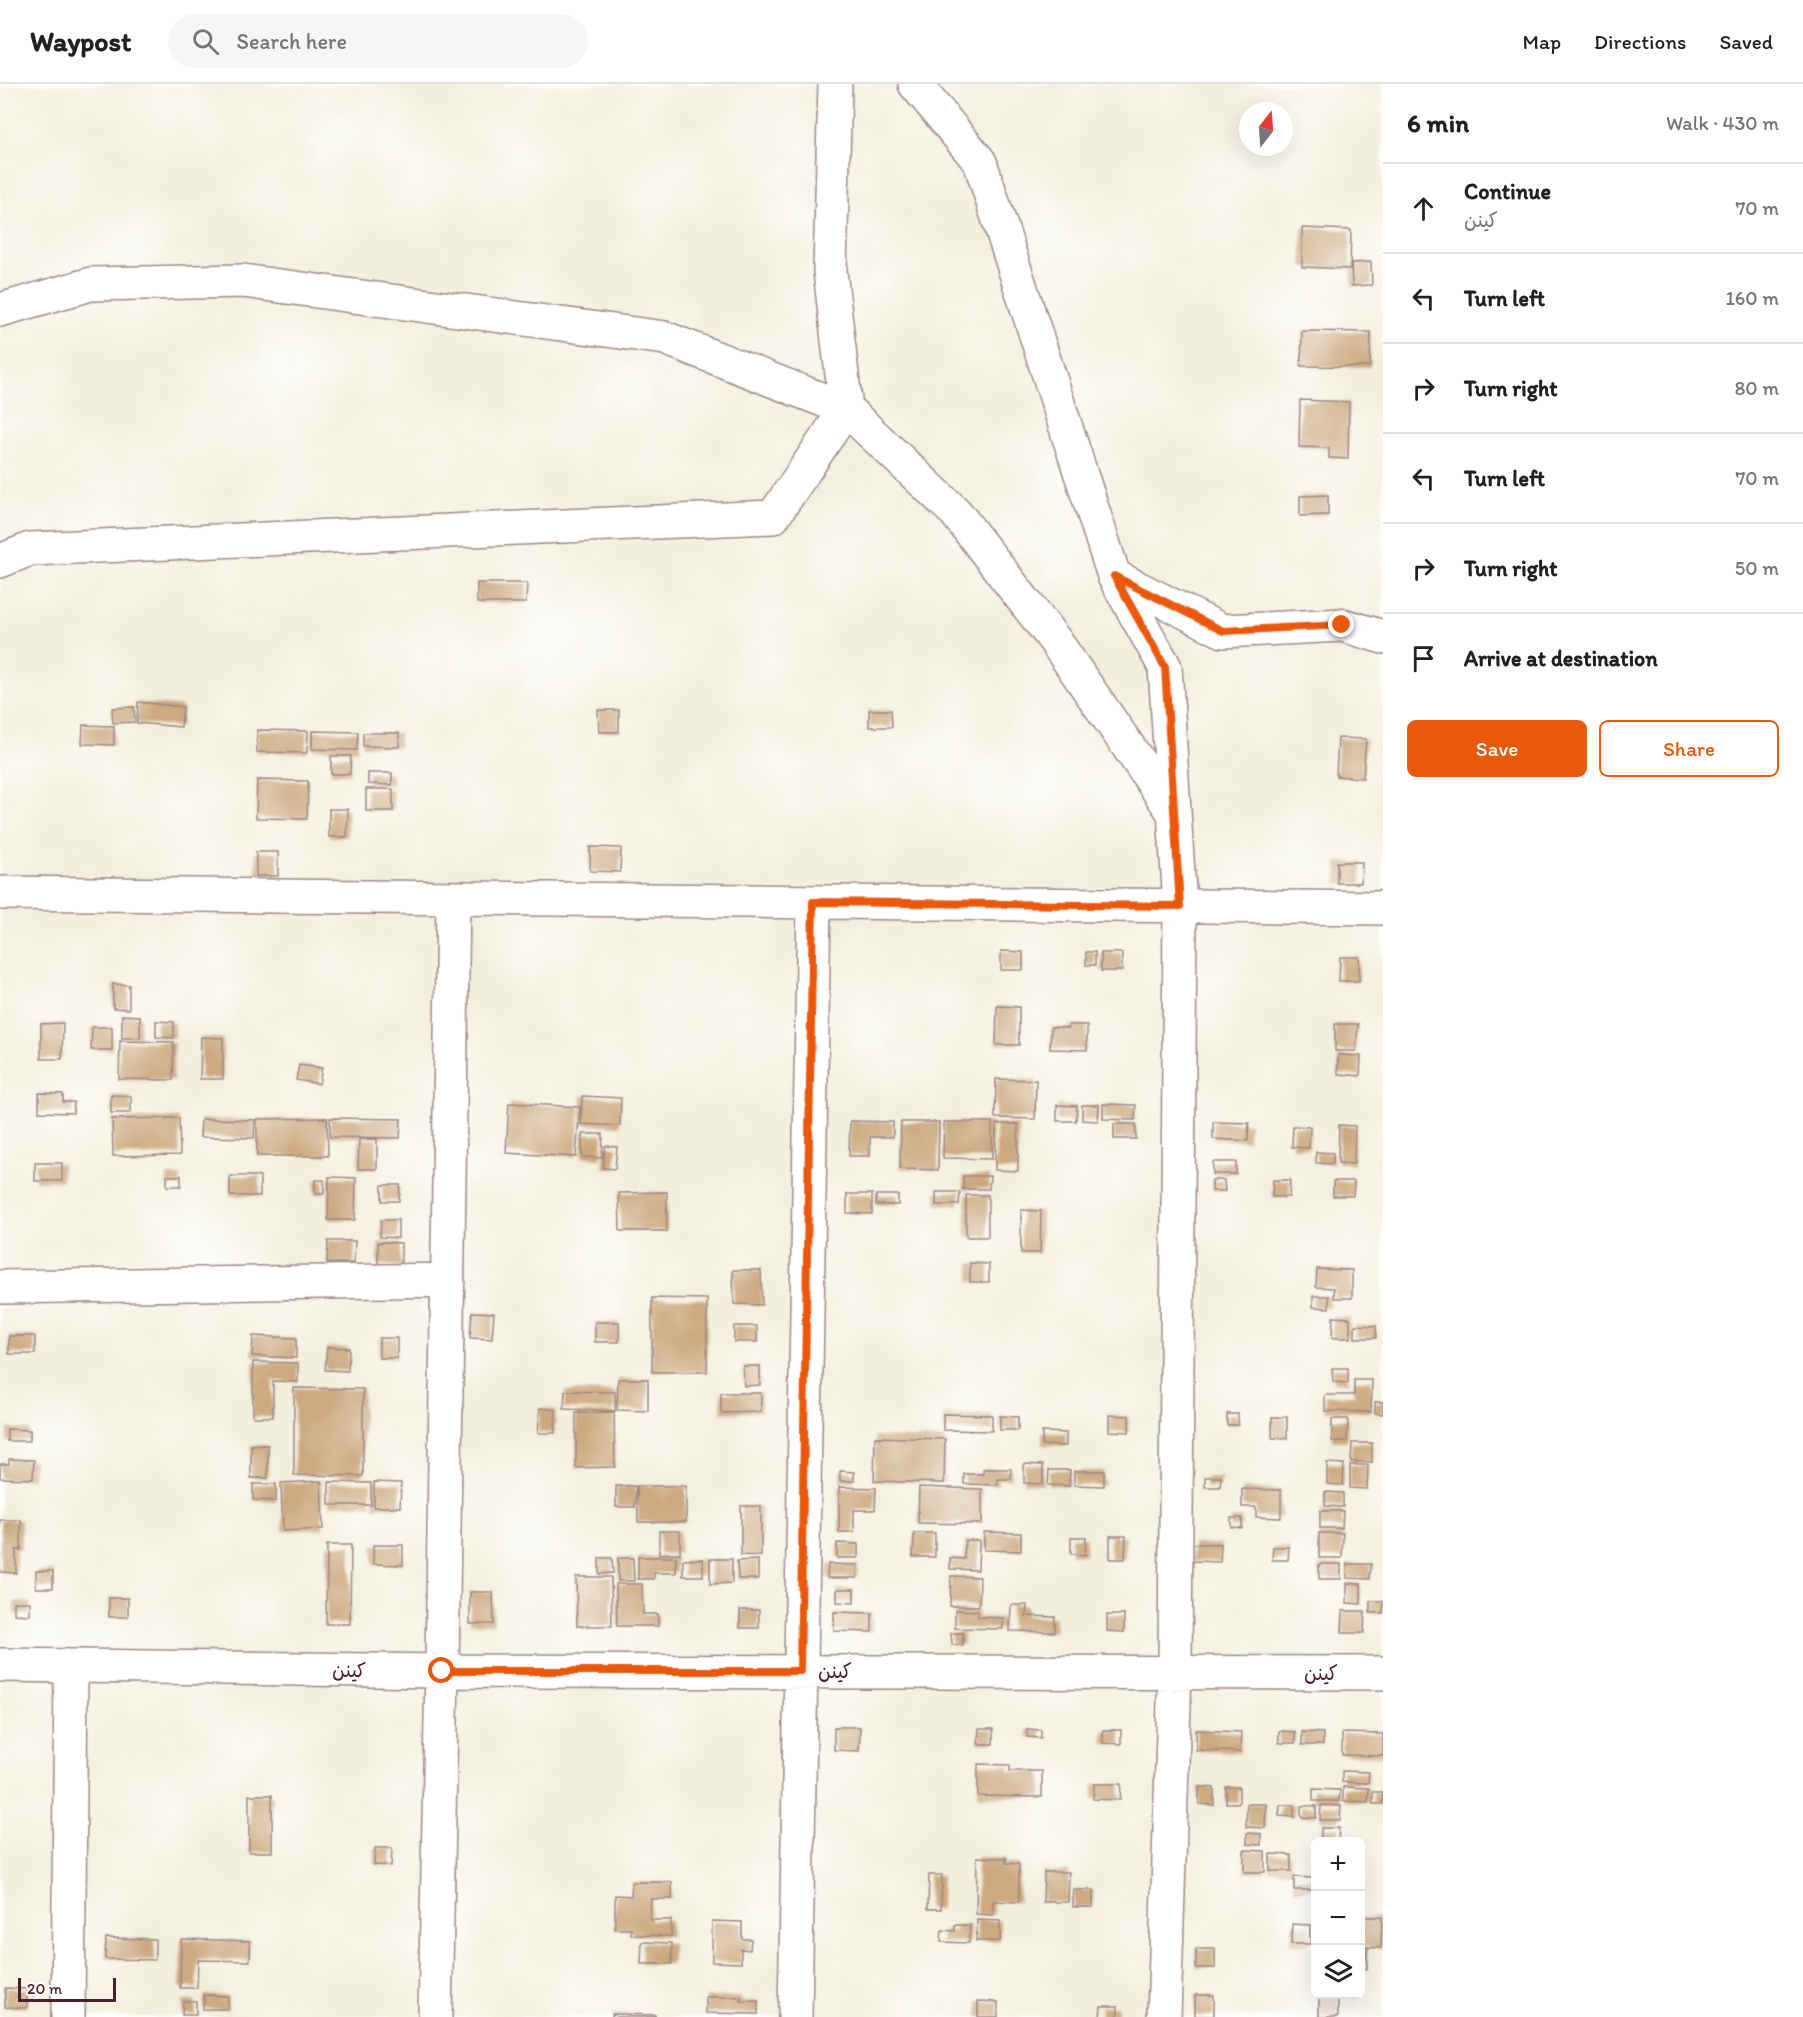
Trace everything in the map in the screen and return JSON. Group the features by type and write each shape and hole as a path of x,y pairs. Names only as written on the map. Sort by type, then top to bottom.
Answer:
{"street":[{"path":"0,561 30,549 773,517 846,410 830,271 835,84"},
{"path":"915,84 980,162 1114,576 1165,667 1172,810 1180,906 1175,1672 1164,2017"},
{"path":"0,310 91,284 243,280 665,338 846,410 956,513 1056,642 1172,810"},
{"path":"1114,576 1223,631 1342,625 1383,637"},
{"path":"0,893 1383,908"},
{"path":"435,2017 453,898"},
{"path":"795,2017 813,902"},
{"path":"0,1287 448,1280"},
{"name":"كينن","path":"0,1665 442,1671 1383,1673"},
{"path":"68,2017 71,1667"}],"building":[{"path":"1302,228 1351,230 1350,269 1302,267"},
{"path":"1371,262 1372,285 1352,286 1351,263"},
{"path":"1302,331 1371,332 1370,367 1301,366"},
{"path":"1300,400 1349,402 1348,459 1329,458 1329,448 1299,447"},
{"path":"1328,495 1328,515 1300,516 1300,496"},
{"path":"477,583 527,583 526,603 477,603"},
{"path":"138,702 183,707 181,727 137,723"},
{"path":"134,707 135,722 113,723 112,708"},
{"path":"598,710 619,710 619,732 599,732"},
{"path":"869,710 891,710 892,727 869,727"},
{"path":"83,725 114,726 114,745 82,744"},
{"path":"257,730 308,731 307,753 257,752"},
{"path":"312,731 358,732 357,750 312,749"},
{"path":"363,733 399,733 399,747 363,746"},
{"path":"1338,738 1366,739 1363,778 1336,776"},
{"path":"331,756 351,756 350,774 331,774"},
{"path":"368,773 392,773 392,785 368,784"},
{"path":"257,780 308,781 307,819 256,818"},
{"path":"366,789 393,789 393,811 366,811"},
{"path":"329,809 348,809 347,837 329,837"},
{"path":"590,847 621,848 620,872 590,871"},
{"path":"256,852 278,852 278,876 256,876"},
{"path":"1337,862 1362,862 1361,883 1337,883"},
{"path":"1001,951 1023,952 1023,970 1001,970"},
{"path":"1086,952 1095,952 1095,965 1086,965"},
{"path":"1101,953 1122,953 1122,971 1101,971"},
{"path":"1340,957 1359,957 1359,981 1339,981"},
{"path":"113,984 129,985 129,1009 113,1008"},
{"path":"997,1006 1019,1007 1019,1045 996,1045"},
{"path":"122,1015 140,1016 140,1038 122,1038"},
{"path":"156,1021 174,1022 174,1038 156,1037"},
{"path":"63,1023 62,1059 41,1059 41,1024"},
{"path":"1335,1024 1358,1024 1356,1051 1335,1051"},
{"path":"1069,1025 1087,1025 1087,1050 1050,1049 1051,1027 1069,1028"},
{"path":"92,1027 112,1027 112,1050 91,1050"},
{"path":"201,1037 223,1038 223,1079 200,1079"},
{"path":"120,1041 174,1042 173,1080 119,1079"},
{"path":"1338,1055 1361,1056 1360,1076 1338,1074"},
{"path":"299,1065 322,1068 319,1084 296,1080"},
{"path":"996,1079 1036,1080 1035,1119 995,1118"},
{"path":"39,1093 63,1094 63,1102 74,1102 73,1113 39,1112"},
{"path":"111,1095 131,1096 131,1113 111,1113"},
{"path":"582,1096 621,1098 620,1126 581,1124"},
{"path":"509,1103 580,1107 576,1157 506,1153"},
{"path":"1103,1104 1136,1105 1135,1120 1103,1119"},
{"path":"1057,1105 1077,1106 1076,1121 1057,1121"},
{"path":"1082,1105 1099,1105 1098,1121 1082,1120"},
{"path":"179,1118 180,1155 113,1156 112,1119"},
{"path":"327,1118 328,1156 257,1156 257,1119"},
{"path":"330,1118 401,1119 400,1138 330,1137"},
{"path":"201,1119 255,1120 254,1138 200,1137"},
{"path":"850,1121 893,1122 893,1137 870,1137 870,1156 849,1156"},
{"path":"901,1122 939,1122 938,1170 900,1169"},
{"path":"944,1122 992,1122 992,1159 943,1158"},
{"path":"1213,1122 1249,1123 1248,1141 1213,1139"},
{"path":"996,1124 1018,1124 1018,1171 995,1170"},
{"path":"1114,1124 1136,1124 1136,1139 1114,1139"},
{"path":"1339,1125 1355,1126 1354,1164 1338,1163"},
{"path":"1293,1126 1310,1127 1309,1148 1292,1147"},
{"path":"582,1134 603,1134 602,1158 582,1157"},
{"path":"359,1139 377,1139 377,1169 358,1169"},
{"path":"605,1146 617,1147 615,1169 603,1168"},
{"path":"1316,1152 1333,1153 1333,1164 1316,1163"},
{"path":"1213,1162 1236,1162 1236,1174 1213,1174"},
{"path":"35,1163 62,1163 62,1181 35,1181"},
{"path":"167,1176 181,1176 181,1186 167,1186"},
{"path":"230,1176 260,1176 260,1196 230,1196"},
{"path":"963,1176 990,1176 989,1189 963,1189"},
{"path":"329,1177 356,1178 355,1220 328,1220"},
{"path":"315,1180 324,1180 324,1194 315,1194"},
{"path":"1212,1180 1224,1180 1225,1191 1212,1191"},
{"path":"1273,1180 1290,1180 1289,1197 1272,1197"},
{"path":"1333,1181 1354,1181 1353,1196 1333,1196"},
{"path":"382,1185 400,1185 399,1201 382,1201"},
{"path":"667,1192 667,1231 620,1231 619,1193"},
{"path":"936,1192 960,1192 959,1205 936,1205"},
{"path":"847,1194 872,1194 872,1214 847,1213"},
{"path":"876,1195 898,1195 898,1205 876,1205"},
{"path":"966,1195 988,1195 988,1237 966,1237"},
{"path":"1021,1210 1041,1211 1040,1253 1021,1253"},
{"path":"381,1220 398,1220 398,1238 380,1237"},
{"path":"328,1241 355,1241 354,1263 327,1263"},
{"path":"378,1242 401,1243 401,1266 378,1265"},
{"path":"970,1263 989,1264 989,1282 970,1282"},
{"path":"1317,1269 1352,1270 1352,1298 1334,1298 1334,1288 1316,1287"},
{"path":"733,1270 761,1270 762,1305 734,1304"},
{"path":"1313,1296 1329,1296 1329,1308 1313,1307"},
{"path":"652,1298 707,1299 707,1372 652,1372"},
{"path":"472,1312 494,1313 492,1339 470,1338"},
{"path":"1333,1317 1350,1318 1350,1338 1332,1338"},
{"path":"595,1322 619,1322 619,1342 595,1342"},
{"path":"1355,1325 1376,1326 1376,1338 1355,1338"},
{"path":"734,1326 757,1326 757,1342 734,1342"},
{"path":"9,1336 35,1336 35,1354 9,1354"},
{"path":"253,1336 296,1338 296,1358 252,1356"},
{"path":"379,1338 397,1338 397,1358 379,1358"},
{"path":"327,1347 349,1348 348,1371 325,1370"},
{"path":"253,1362 298,1363 298,1382 273,1381 273,1417 253,1417"},
{"path":"743,1366 760,1366 760,1385 744,1386"},
{"path":"1332,1368 1348,1368 1348,1383 1333,1382"},
{"path":"618,1379 648,1379 648,1411 617,1410"},
{"path":"1354,1380 1372,1380 1371,1412 1325,1411 1325,1395 1354,1395"},
{"path":"294,1388 363,1389 363,1476 294,1475"},
{"path":"565,1391 615,1392 615,1411 564,1409"},
{"path":"721,1393 761,1393 761,1412 721,1413"},
{"path":"1375,1402 1383,1402 1383,1414 1375,1413"},
{"path":"540,1408 556,1410 555,1433 538,1433"},
{"path":"614,1412 615,1467 576,1468 576,1413"},
{"path":"943,1414 992,1415 992,1431 943,1430"},
{"path":"1227,1414 1238,1414 1238,1425 1227,1425"},
{"path":"1109,1415 1129,1416 1129,1432 1109,1431"},
{"path":"1000,1416 1018,1417 1018,1430 1000,1430"},
{"path":"1272,1417 1287,1417 1287,1438 1272,1438"},
{"path":"1332,1419 1348,1419 1347,1441 1332,1441"},
{"path":"7,1429 30,1430 30,1441 7,1441"},
{"path":"1042,1432 1066,1433 1066,1446 1042,1445"},
{"path":"875,1437 945,1439 944,1483 874,1481"},
{"path":"1352,1443 1372,1443 1372,1462 1351,1462"},
{"path":"251,1445 268,1445 268,1478 251,1478"},
{"path":"9,1459 34,1460 33,1479 0,1478 0,1464 9,1464"},
{"path":"1327,1463 1344,1464 1343,1485 1327,1484"},
{"path":"1024,1464 1043,1465 1043,1484 1024,1483"},
{"path":"1350,1465 1368,1465 1367,1489 1350,1488"},
{"path":"983,1469 1011,1469 1011,1479 998,1479 998,1485 964,1484 964,1474 983,1474"},
{"path":"1049,1470 1070,1470 1069,1486 1048,1485"},
{"path":"840,1471 854,1472 854,1481 840,1481"},
{"path":"1074,1471 1104,1471 1104,1486 1074,1485"},
{"path":"1205,1477 1221,1477 1220,1487 1205,1487"},
{"path":"321,1481 323,1529 283,1531 281,1483"},
{"path":"329,1482 371,1483 371,1505 329,1505"},
{"path":"374,1482 401,1483 400,1507 374,1507"},
{"path":"253,1484 276,1484 276,1501 253,1500"},
{"path":"616,1486 636,1486 635,1507 616,1507"},
{"path":"637,1486 686,1486 686,1522 638,1522"},
{"path":"839,1487 876,1488 875,1510 854,1510 854,1532 839,1532"},
{"path":"919,1487 982,1489 982,1524 918,1523"},
{"path":"1242,1489 1281,1490 1281,1518 1256,1517 1256,1507 1242,1507"},
{"path":"1325,1492 1343,1493 1343,1507 1325,1506"},
{"path":"741,1506 761,1506 761,1556 741,1555"},
{"path":"1320,1511 1343,1511 1342,1528 1320,1528"},
{"path":"1231,1518 1242,1518 1242,1528 1231,1527"},
{"path":"0,1520 21,1520 21,1550 16,1550 16,1573 0,1572"},
{"path":"659,1531 680,1531 680,1553 659,1554"},
{"path":"984,1532 1021,1533 1021,1551 984,1550"},
{"path":"914,1533 935,1533 935,1557 913,1557"},
{"path":"1319,1533 1343,1533 1342,1558 1319,1558"},
{"path":"1110,1536 1126,1536 1125,1559 1110,1559"},
{"path":"1071,1537 1086,1537 1085,1555 1071,1554"},
{"path":"965,1540 979,1540 978,1570 950,1569 950,1558 964,1559"},
{"path":"837,1543 858,1544 858,1558 837,1558"},
{"path":"1193,1544 1221,1544 1220,1562 1192,1561"},
{"path":"327,1545 351,1545 350,1624 326,1624"},
{"path":"373,1545 403,1545 403,1565 373,1564"},
{"path":"1273,1547 1289,1547 1288,1560 1272,1560"},
{"path":"638,1557 676,1557 676,1573 654,1573 654,1579 638,1579"},
{"path":"599,1558 612,1558 613,1573 599,1574"},
{"path":"618,1558 633,1558 634,1581 618,1581"},
{"path":"703,1559 703,1576 683,1576 683,1560"},
{"path":"710,1559 732,1559 732,1583 710,1584"},
{"path":"758,1560 758,1579 738,1579 737,1561"},
{"path":"828,1564 858,1565 857,1578 827,1578"},
{"path":"1319,1564 1341,1564 1341,1579 1319,1579"},
{"path":"1347,1564 1371,1564 1370,1579 1347,1578"},
{"path":"36,1571 53,1571 53,1588 36,1588"},
{"path":"951,1576 980,1577 979,1606 950,1606"},
{"path":"576,1577 611,1577 612,1626 577,1626"},
{"path":"1347,1583 1361,1584 1361,1604 1347,1603"},
{"path":"616,1584 642,1584 643,1614 658,1614 658,1626 617,1626"},
{"path":"837,1589 854,1589 854,1603 837,1602"},
{"path":"470,1592 493,1592 494,1624 470,1624"},
{"path":"109,1598 128,1598 128,1617 109,1617"},
{"path":"1370,1601 1383,1601 1383,1613 1370,1613"},
{"path":"14,1602 30,1602 30,1615 14,1614"},
{"path":"1011,1605 1027,1605 1026,1616 1055,1617 1055,1632 1010,1631"},
{"path":"740,1610 759,1610 759,1628 740,1628"},
{"path":"955,1610 978,1611 978,1617 1003,1618 1003,1629 955,1628"},
{"path":"1343,1611 1365,1611 1364,1633 1342,1633"},
{"path":"834,1612 872,1613 872,1632 834,1631"},
{"path":"1107,1615 1124,1615 1124,1632 1107,1631"},
{"path":"951,1633 963,1633 963,1645 952,1645"},
{"path":"834,1727 860,1727 859,1751 834,1750"},
{"path":"979,1729 993,1729 993,1744 978,1744"},
{"path":"1027,1729 1041,1730 1041,1738 1027,1737"},
{"path":"1103,1730 1121,1730 1121,1744 1103,1743"},
{"path":"1196,1730 1241,1732 1240,1752 1196,1750"},
{"path":"1279,1731 1295,1732 1295,1743 1279,1743"},
{"path":"1302,1732 1323,1733 1323,1745 1302,1745"},
{"path":"1342,1733 1383,1734 1383,1756 1342,1755"},
{"path":"978,1764 1010,1765 1010,1771 1042,1771 1042,1797 978,1796"},
{"path":"1342,1771 1369,1772 1368,1783 1342,1782"},
{"path":"1094,1784 1121,1784 1120,1800 1093,1799"},
{"path":"1199,1787 1214,1788 1214,1805 1199,1804"},
{"path":"1226,1787 1239,1787 1239,1803 1226,1803"},
{"path":"1343,1787 1369,1788 1368,1802 1343,1801"},
{"path":"1313,1789 1340,1790 1339,1801 1313,1801"},
{"path":"1373,1792 1383,1792 1383,1804 1373,1804"},
{"path":"249,1795 272,1795 272,1852 249,1852"},
{"path":"1247,1804 1266,1804 1265,1828 1246,1827"},
{"path":"1280,1805 1294,1805 1294,1817 1279,1816"},
{"path":"1321,1805 1341,1806 1340,1820 1320,1820"},
{"path":"1301,1806 1316,1806 1316,1818 1301,1817"},
{"path":"1321,1828 1339,1828 1338,1837 1321,1837"},
{"path":"1247,1833 1261,1834 1261,1845 1247,1844"},
{"path":"375,1848 392,1848 391,1866 374,1865"},
{"path":"1244,1850 1265,1851 1265,1872 1244,1872"},
{"path":"1270,1854 1291,1855 1291,1871 1270,1871"},
{"path":"977,1857 1006,1858 1006,1863 1019,1864 1019,1902 993,1901 993,1915 976,1914"},
{"path":"1044,1872 1069,1872 1068,1902 1043,1902"},
{"path":"929,1875 942,1875 941,1909 928,1909"},
{"path":"1294,1877 1311,1878 1311,1890 1294,1890"},
{"path":"632,1882 672,1882 672,1899 651,1899 650,1920 671,1920 671,1936 631,1935 631,1929 615,1929 615,1895 631,1896"},
{"path":"1073,1890 1093,1890 1093,1907 1073,1907"},
{"path":"1365,1917 1382,1917 1381,1948 1365,1947"},
{"path":"977,1920 1000,1921 1000,1941 976,1941"},
{"path":"712,1921 742,1922 742,1939 751,1939 750,1950 741,1949 741,1963 712,1962"},
{"path":"1292,1924 1310,1925 1310,1944 1291,1944"},
{"path":"955,1925 970,1925 969,1943 941,1942 942,1930 955,1931"},
{"path":"106,1938 155,1939 155,1960 105,1959"},
{"path":"181,1939 250,1941 250,1961 198,1960 197,1988 180,1988"},
{"path":"642,1942 672,1943 672,1964 641,1964"},
{"path":"1196,1949 1215,1949 1215,1968 1196,1968"},
{"path":"1365,1949 1367,1949 1367,1969 1365,1969"},
{"path":"5,1988 27,1989 27,2008 5,2007"},
{"path":"204,1995 228,1996 228,2009 203,2009"},
{"path":"1195,1995 1214,1995 1214,2016 1195,2016"},
{"path":"706,1997 741,1997 741,2001 758,2001 758,2014 706,2013"},
{"path":"1319,1999 1338,1999 1338,2017 1319,2017"},
{"path":"183,2001 196,2001 196,2015 182,2015"},
{"path":"978,2001 998,2002 998,2017 978,2017"},
{"path":"1101,2006 1118,2006 1118,2017 1100,2017"},
{"path":"612,2014 655,2015 655,2017 612,2017"}],"route":[{"path":"442,1671 800,1671 813,902 1180,906 1172,810 1165,667 1114,576 1223,631 1342,625"}]}
